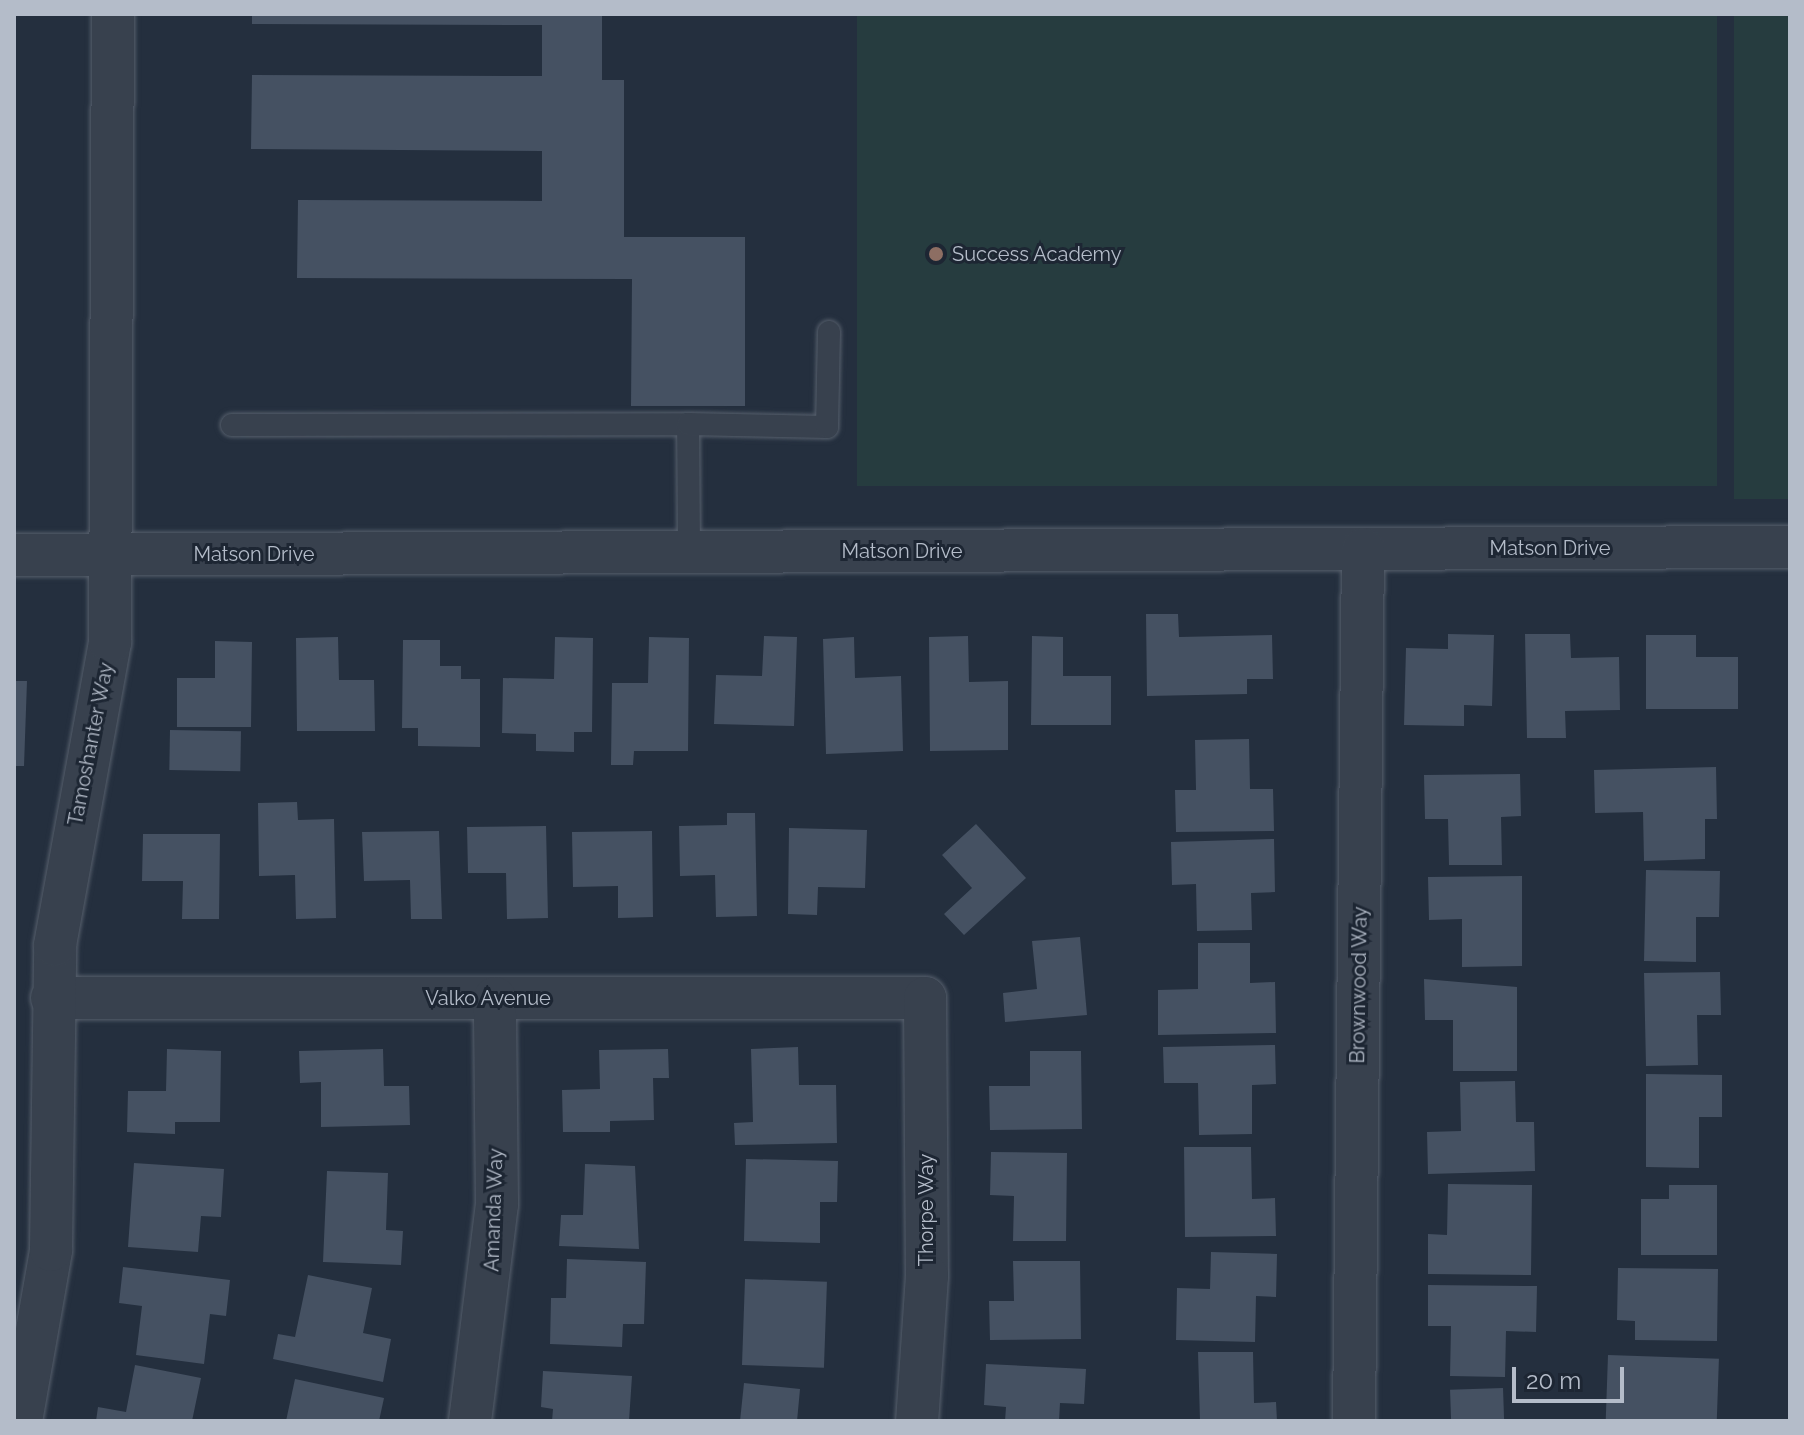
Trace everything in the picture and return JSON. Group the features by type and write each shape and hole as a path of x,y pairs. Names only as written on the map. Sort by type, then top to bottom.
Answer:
{"street":[{"name":"Tamoshanter Way","path":"21,1421 24,1366 51,1250 52,998 69,854 104,689 115,554 113,14"},
{"name":"Matson Drive","path":"14,555 1790,547"},
{"name":"Brownwood Way","path":"1354,1421 1363,549"},
{"name":"Valko Avenue","path":"52,998 925,998"},
{"name":"Amanda Way","path":"470,1421 497,1204 495,998"},
{"name":"Thorpe Way","path":"917,1421 927,1276 925,998"}],"lane":[{"path":"232,425 688,424 827,427 829,332"},
{"path":"688,424 689,552"}],"green space":[{"path":"857,14 1717,14 1717,486 857,486"},
{"path":"1734,14 1790,14 1790,499 1734,499"}],"building":[{"path":"252,14 602,14 602,80 624,80 624,237 745,237 745,406 631,406 632,279 297,278 298,200 542,201 542,151 251,149 252,75 542,76 542,25 252,24"},
{"path":"1146,614 1178,614 1179,637 1272,635 1273,679 1247,679 1247,694 1147,696"},
{"path":"1448,634 1494,635 1492,706 1464,705 1464,726 1404,725 1406,648 1448,649"},
{"path":"1525,634 1570,634 1571,658 1619,657 1620,710 1565,711 1566,738 1527,738"},
{"path":"1646,635 1696,635 1696,657 1738,657 1738,709 1646,709"},
{"path":"764,636 797,637 794,726 714,724 716,675 762,676"},
{"path":"968,636 969,682 1008,681 1008,750 930,751 929,637"},
{"path":"1032,636 1063,637 1063,676 1111,676 1111,725 1031,725"},
{"path":"338,637 339,680 374,680 375,731 297,731 296,638"},
{"path":"555,637 593,638 592,732 574,732 574,752 536,751 536,734 502,733 503,678 554,679"},
{"path":"649,637 689,638 688,751 634,751 633,765 611,765 612,683 648,683"},
{"path":"854,637 855,678 901,676 903,751 826,754 823,639"},
{"path":"403,640 440,640 440,666 461,666 461,679 480,679 480,747 418,746 418,728 402,728"},
{"path":"215,641 252,642 251,727 177,727 177,678 215,678"},
{"path":"14,681 27,681 24,766 14,766"},
{"path":"170,730 241,731 240,771 169,770"},
{"path":"1249,739 1250,789 1273,789 1274,831 1176,832 1175,790 1196,790 1195,740"},
{"path":"1716,767 1717,819 1705,819 1705,859 1644,861 1643,812 1595,813 1594,770"},
{"path":"1520,774 1521,816 1501,817 1502,865 1449,865 1448,819 1425,819 1424,775"},
{"path":"297,802 298,820 334,819 336,918 296,919 295,875 259,876 258,803"},
{"path":"727,813 755,813 757,916 716,917 715,875 680,876 679,826 727,825"},
{"path":"976,824 1026,878 964,935 944,914 972,888 942,855"},
{"path":"546,826 548,918 507,919 506,873 468,873 467,827"},
{"path":"789,828 867,830 865,888 818,887 817,915 788,914"},
{"path":"439,831 442,919 411,919 410,880 364,881 362,832"},
{"path":"652,831 653,917 618,918 618,886 573,887 572,832"},
{"path":"143,834 220,834 219,919 182,919 183,881 142,881"},
{"path":"1274,839 1275,892 1251,893 1252,930 1197,931 1196,884 1172,885 1171,842"},
{"path":"1646,870 1720,871 1719,917 1696,917 1696,962 1644,961"},
{"path":"1522,876 1522,966 1462,967 1462,919 1429,920 1428,877"},
{"path":"1080,937 1087,1015 1005,1022 1003,993 1037,989 1032,941"},
{"path":"1198,943 1250,943 1250,983 1275,982 1276,1033 1158,1035 1158,990 1198,989"},
{"path":"1720,972 1721,1015 1697,1015 1698,1065 1646,1066 1644,973"},
{"path":"1424,979 1517,987 1517,1071 1453,1071 1453,1020 1425,1020"},
{"path":"1275,1045 1276,1084 1252,1085 1252,1134 1199,1135 1198,1083 1164,1083 1163,1047"},
{"path":"798,1047 799,1085 836,1085 837,1143 735,1145 734,1123 753,1122 751,1049"},
{"path":"167,1049 221,1051 220,1122 175,1122 175,1134 127,1132 128,1091 166,1091"},
{"path":"383,1049 384,1086 409,1086 410,1125 321,1127 321,1082 300,1083 299,1051"},
{"path":"668,1049 669,1078 653,1078 654,1120 610,1121 610,1132 563,1132 562,1090 600,1089 599,1050"},
{"path":"1030,1051 1081,1051 1082,1129 990,1130 989,1086 1030,1086"},
{"path":"1646,1074 1722,1075 1722,1117 1699,1117 1699,1168 1646,1167"},
{"path":"1515,1081 1516,1122 1534,1122 1535,1171 1428,1174 1427,1132 1461,1131 1460,1082"},
{"path":"1184,1147 1251,1147 1252,1199 1275,1198 1276,1236 1185,1237"},
{"path":"991,1152 1067,1153 1066,1241 1013,1241 1014,1196 990,1195"},
{"path":"746,1159 838,1161 837,1202 820,1202 820,1243 744,1241"},
{"path":"134,1163 224,1169 221,1217 201,1216 198,1252 128,1247"},
{"path":"585,1164 635,1166 639,1249 559,1246 561,1215 583,1215"},
{"path":"327,1171 388,1173 386,1230 403,1231 401,1265 323,1262"},
{"path":"1448,1184 1532,1185 1531,1275 1428,1274 1428,1234 1447,1235"},
{"path":"1669,1185 1717,1185 1717,1255 1641,1255 1641,1199 1669,1199"},
{"path":"1211,1252 1277,1254 1276,1297 1256,1296 1255,1342 1176,1340 1177,1288 1210,1289"},
{"path":"567,1259 646,1262 644,1324 623,1324 622,1347 550,1344 551,1298 566,1298"},
{"path":"1013,1261 1080,1261 1081,1339 990,1340 989,1301 1014,1301"},
{"path":"123,1267 230,1280 226,1316 210,1314 204,1364 136,1355 142,1306 119,1303"},
{"path":"1618,1268 1718,1269 1717,1341 1635,1340 1635,1321 1617,1320"},
{"path":"308,1275 372,1288 363,1333 391,1339 383,1382 273,1359 278,1334 295,1337"},
{"path":"745,1279 827,1282 824,1368 742,1365"},
{"path":"1428,1285 1537,1286 1536,1332 1506,1331 1505,1377 1450,1376 1451,1326 1428,1326"},
{"path":"1198,1352 1253,1352 1254,1403 1276,1402 1277,1421 1200,1421"},
{"path":"1608,1355 1719,1359 1717,1421 1606,1421"},
{"path":"986,1364 1086,1369 1084,1404 1060,1403 1059,1421 1005,1421 1006,1407 984,1405"},
{"path":"135,1365 201,1378 192,1421 96,1421 98,1407 126,1412"},
{"path":"543,1371 632,1376 629,1421 552,1421 553,1409 541,1407"},
{"path":"295,1379 384,1398 379,1421 286,1421"},
{"path":"744,1383 800,1389 797,1421 740,1421"},
{"path":"1503,1388 1504,1421 1451,1421 1450,1390"}],"place":[{"name":"Success Academy","path":"936,254"}]}
